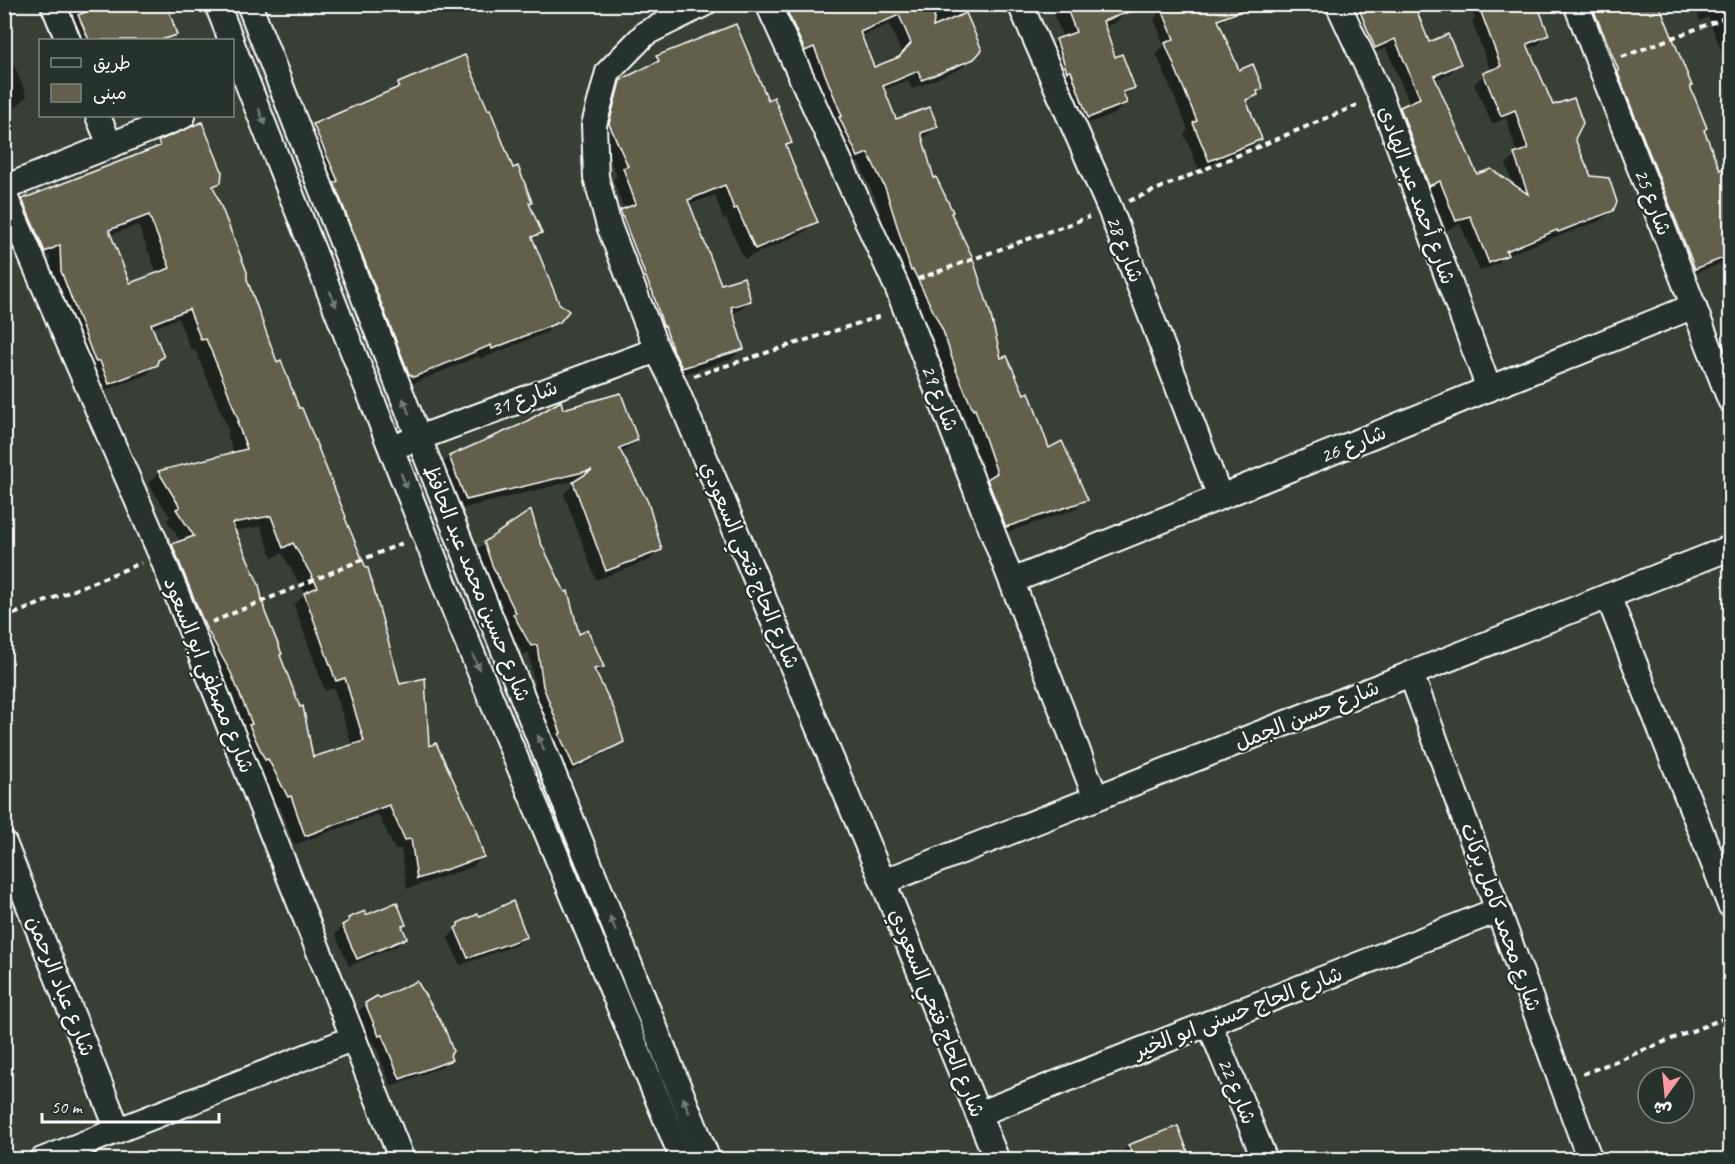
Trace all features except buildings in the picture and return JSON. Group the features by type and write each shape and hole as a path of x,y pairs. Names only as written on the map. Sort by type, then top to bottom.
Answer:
{"street":[{"path":"53,4 68,39"},
{"name":"شارع حسين محمد عبد الحافظ","path":"217,4 231,39"},
{"name":"شارع حسين محمد عبد الحافظ","path":"249,4 276,78 418,436 691,1157"},
{"name":"شارع الحاج فتحي السعودي","path":"704,4 646,33 608,72 594,125 596,177 609,226 657,350 673,382 884,882 998,1160"},
{"name":"شارع 29","path":"768,4 901,298 1096,798"},
{"name":"شارع 28","path":"1020,4 1110,209 1220,497"},
{"name":"شارع أحمد عبد الهادى","path":"1338,4 1380,95 1489,389"},
{"name":"شارع 25","path":"1576,4 1731,400"},
{"name":"شارع حسين محمد عبد الحافظ","path":"234,52 242,92 392,449 462,629 691,1157"},
{"path":"242,92 276,78"},
{"path":"98,117 110,145"},
{"path":"4,188 180,117"},
{"name":"شارع مصطفي ابو السعود","path":"4,194 161,555 402,1160"},
{"name":"شارع 26","path":"1012,581 1694,306"},
{"name":"شارع 31","path":"392,449 418,436 657,350"},
{"name":"شارع حسن الجمل","path":"884,882 1731,548"},
{"path":"1608,596 1731,905"},
{"name":"شارع محمد كامل بركات","path":"1411,674 1590,1160"},
{"name":"شارع عباد الرحمن","path":"4,843 118,1130"},
{"name":"شارع الحاج حسنى ابو الخير","path":"978,1114 1498,910"},
{"name":"شارع 22","path":"1209,1023 1265,1160"},
{"path":"42,1160 354,1038"}],"path":[{"path":"1601,65 1731,16"},
{"path":"673,382 901,298 1380,95"},
{"path":"191,630 425,534"},
{"path":"4,618 161,555"},
{"path":"1562,1082 1731,1016"},
{"path":"1307,1160 1328,1152"}]}
